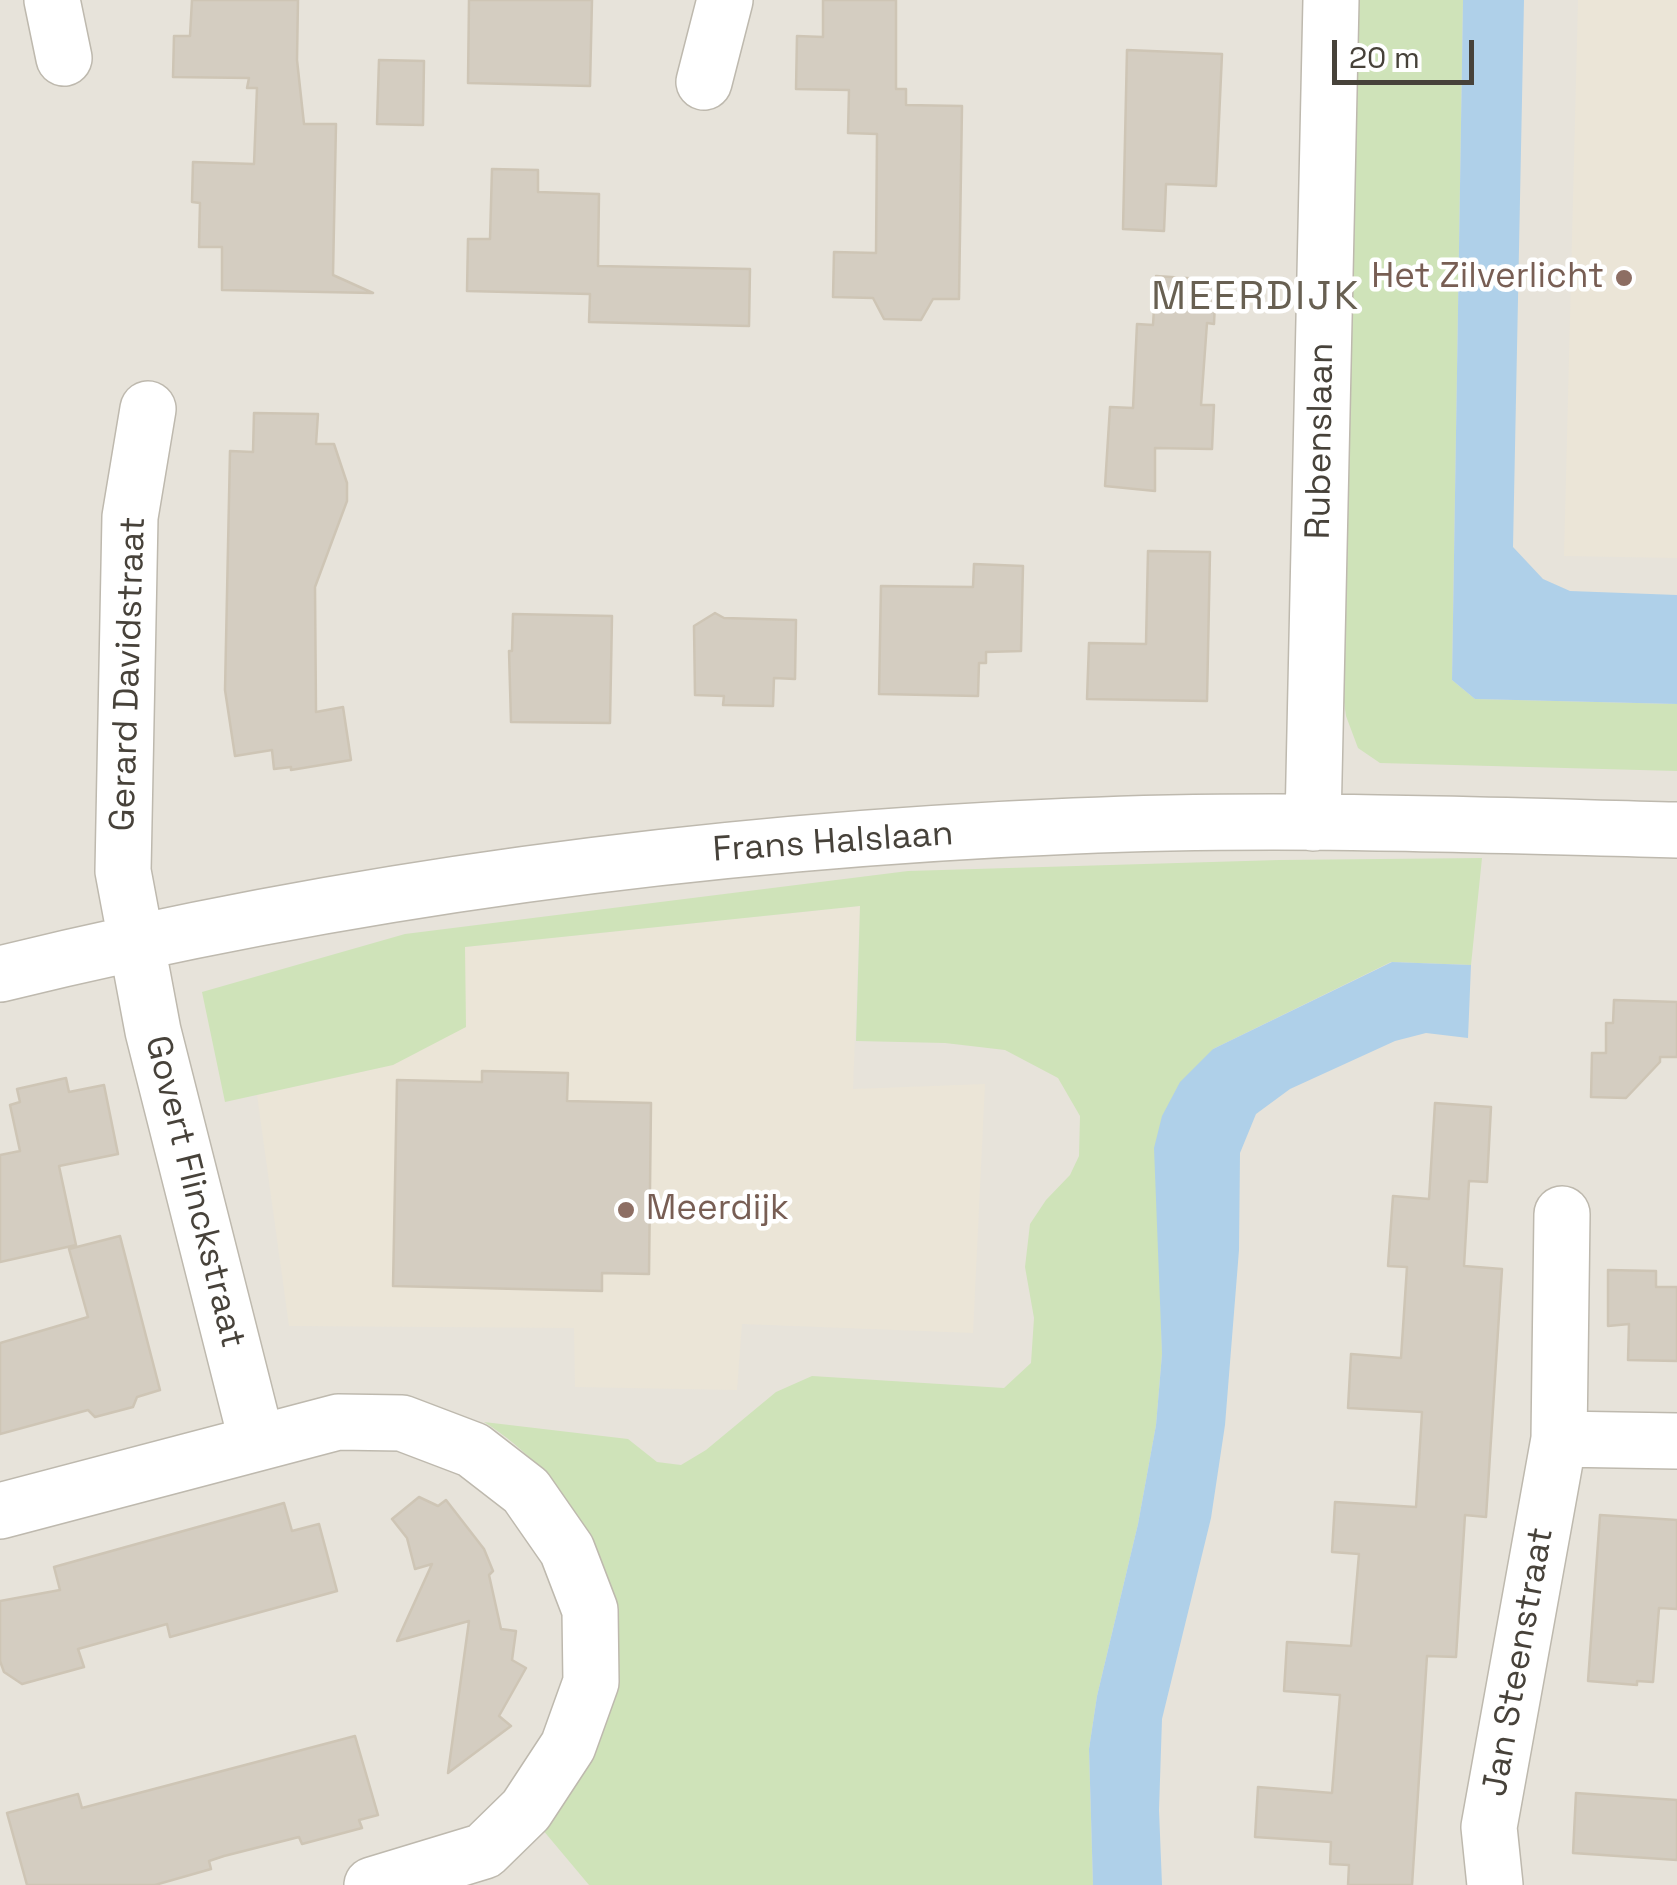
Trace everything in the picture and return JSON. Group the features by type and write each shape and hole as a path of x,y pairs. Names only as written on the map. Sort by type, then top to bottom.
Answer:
{"street":[{"path":"52,0 64,58"},
{"path":"704,82 725,0"},
{"name":"Rubenslaan","path":"1313,823 1332,0"},
{"name":"Gerard Davidstraat","path":"136,940 124,871 130,518 148,408"},
{"name":"Frans Halslaan","path":"0,974 136,940 241,920 624,860 848,839 1075,826 1313,823 1677,830"},
{"name":"Govert Flinckstraat","path":"136,940 153,1031 257,1442"},
{"name":"Jan Steenstraat","path":"1495,1885 1489,1828 1559,1439 1562,1214"},
{"path":"0,1511 338,1422 402,1423 473,1450 526,1490 567,1550 590,1610 590,1682 568,1746 526,1810 484,1850 372,1885"},
{"path":"1559,1439 1677,1441"}],"shaded area":[{"path":"0,0 1677,0 1677,1885 0,1885"},
{"name":"Het Zilverlicht","path":"1578,0 1677,0 1677,558 1564,556"},
{"name":"Meerdijk","path":"860,906 853,1089 985,1084 973,1333 742,1324 737,1390 575,1387 574,1328 289,1326 257,1095 392,1065 465,947"}],"green space":[{"path":"1351,0 1463,0 1452,680 1475,699 1677,704 1677,771 1380,763 1358,748 1346,716 1339,667"},
{"path":"1482,858 1471,965 1391,962 1213,1049 1160,1277 1162,1354 1156,1425 1089,1749 1093,1885 589,1885 537,1823 550,1808 583,1527 540,1468 484,1422 628,1439 657,1462 681,1465 706,1450 776,1392 812,1376 1004,1388 1031,1363 1034,1318 1025,1267 1030,1224 1070,1175 1079,1156 1080,1116 1058,1078 1005,1050 945,1043 856,1041 860,906 465,947 466,1027 393,1065 225,1102 202,992 405,934 908,871"}],"water":[{"path":"1463,0 1524,0 1513,547 1543,579 1570,591 1677,595 1677,704 1475,699 1452,680"},
{"path":"1392,962 1471,965 1468,1038 1426,1033 1395,1041 1290,1089 1256,1114 1240,1153 1239,1250 1225,1425 1211,1518 1162,1719 1162,1885 1093,1885 1089,1749 1156,1425 1162,1354 1154,1148 1162,1116 1180,1082 1213,1049"}],"building":[{"path":"192,0 298,0 297,60 304,124 336,124 333,275 373,293 222,290 222,247 199,247 200,203 192,202 193,162 254,164 257,88 247,88 249,78 173,77 174,36 190,36"},
{"path":"469,0 592,0 590,86 468,83"},
{"path":"823,0 896,0 896,89 906,89 906,105 962,106 959,299 933,299 921,320 884,319 873,298 833,297 834,252 876,253 877,134 848,133 849,90 796,89 797,36 823,37"},
{"path":"1127,50 1222,54 1216,186 1166,184 1164,231 1123,229"},
{"path":"379,60 424,61 423,125 377,124"},
{"path":"492,169 538,170 538,192 599,194 598,266 750,269 749,326 589,322 590,294 467,291 468,239 490,239"},
{"path":"1156,276 1216,280 1214,324 1207,323 1201,405 1214,405 1212,449 1155,448 1155,491 1105,486 1110,407 1133,408 1137,324 1153,325"},
{"path":"254,413 318,414 316,444 334,444 347,483 347,501 315,587 316,712 343,707 351,760 291,770 274,769 272,750 235,756 225,690 230,451 253,452"},
{"path":"1148,551 1210,552 1207,701 1087,699 1089,643 1146,644"},
{"path":"974,564 1023,566 1021,651 986,652 986,663 979,663 978,696 879,694 881,586 973,587"},
{"path":"715,613 724,618 796,620 795,679 774,678 773,706 723,705 724,696 695,695 694,626"},
{"path":"513,614 612,616 610,723 511,722 509,651"},
{"path":"1614,1000 1677,1002 1677,1057 1660,1057 1660,1062 1626,1098 1591,1097 1592,1053 1606,1053 1606,1023 1613,1023"},
{"path":"482,1071 568,1073 567,1101 651,1103 649,1274 602,1273 602,1291 393,1286 397,1080 482,1082"},
{"path":"66,1078 69,1092 104,1085 118,1154 59,1166 76,1245 0,1262 0,1155 20,1151 10,1105 20,1102 17,1089"},
{"path":"1435,1103 1491,1107 1487,1182 1469,1181 1464,1266 1502,1269 1486,1517 1465,1515 1456,1657 1427,1656 1412,1885 1348,1885 1349,1865 1330,1864 1331,1842 1255,1837 1258,1787 1332,1793 1340,1695 1284,1691 1287,1642 1351,1646 1359,1554 1332,1552 1335,1502 1416,1507 1422,1412 1348,1408 1351,1354 1401,1358 1407,1267 1388,1266 1393,1196 1429,1199"},
{"path":"120,1236 160,1390 137,1397 133,1407 95,1417 88,1410 0,1434 0,1343 88,1317 69,1249"},
{"path":"1608,1270 1656,1271 1656,1287 1677,1287 1677,1361 1628,1360 1629,1324 1608,1326"},
{"path":"419,1497 438,1506 446,1500 484,1549 493,1571 489,1575 501,1629 516,1631 512,1660 526,1668 499,1716 511,1726 448,1773 469,1621 397,1641 432,1564 415,1569 407,1538 392,1519"},
{"path":"284,1503 292,1531 319,1524 337,1591 170,1637 167,1624 78,1649 84,1667 22,1684 4,1672 0,1661 0,1601 60,1590 54,1567"},
{"path":"1600,1515 1677,1520 1677,1609 1659,1608 1653,1682 1637,1681 1637,1685 1588,1681"},
{"path":"355,1736 378,1815 359,1820 362,1828 302,1844 299,1837 224,1856 209,1861 211,1869 155,1885 27,1885 7,1813 78,1794 82,1808"},
{"path":"1576,1793 1677,1800 1677,1860 1573,1853"}],"place":[{"name":"Het Zilverlicht","path":"1624,278"},
{"name":"Meerdijk","path":"626,1210"}],"district":[{"name":"MEERDIJK","path":"1256,298"}]}
